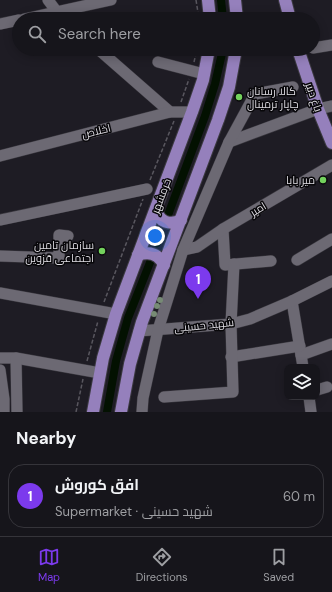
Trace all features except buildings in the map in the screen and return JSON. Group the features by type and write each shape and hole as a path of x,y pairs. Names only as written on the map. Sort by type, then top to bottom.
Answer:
{"main road":[{"path":"208,0 209,12"},
{"path":"235,0 236,12"},
{"path":"285,0 288,12"},
{"name":"خرمشهر","path":"93,412 103,358 116,314 192,112 198,72 206,56"},
{"path":"121,412 130,364 139,331 218,120 229,87 235,56"},
{"name":"باغ دبیر","path":"303,56 318,109 332,144"},
{"path":"156,210 159,217 166,222 174,223 181,220"},
{"path":"138,255 147,253 155,255 164,265"}],"street":[{"path":"48,0 58,12"},
{"path":"71,12 110,0"},
{"path":"0,24 12,21"},
{"path":"320,47 332,45"},
{"path":"106,56 174,112"},
{"path":"158,62 198,72"},
{"path":"142,412 143,398 158,330 183,250 229,142 255,94 293,87"},
{"path":"229,142 318,109 332,106"},
{"name":"اخلاص","path":"0,156 174,112 192,112"},
{"name":"امیر","path":"183,250 197,247 223,229 332,165"},
{"path":"0,220 147,189"},
{"path":"223,229 225,265 271,261"},
{"path":"0,256 59,258 59,235 68,236"},
{"path":"297,260 332,239"},
{"path":"164,397 233,392 231,324 234,264"},
{"name":"شهید حسینی","path":"139,331 231,324 250,319 292,301 332,281"},
{"path":"0,292 116,314"},
{"path":"292,301 303,364"},
{"path":"231,357 301,351 332,344"},
{"path":"0,358 16,358 100,373"},
{"path":"16,358 17,412"},
{"path":"0,370 4,399 4,412"},
{"path":"308,400 309,412"}],"path":[{"path":"196,0 198,12"},
{"path":"76,412 84,370 101,311 174,112 198,72 197,56"}],"waterway":[{"path":"221,0 222,12"},
{"path":"168,215 205,116 215,84 221,56"},
{"path":"157,243 161,234"},
{"path":"107,412 116,361 128,318 151,260"}],"place":[{"name":"کالا رسانان چاپار ترمینال","path":"239,97"},
{"name":"میر بابا","path":"323,180"},
{"name":"سازمان تامین اجتماعی قزوین","path":"102,251"},
{"name":"افق کوروش","path":"198,299"}]}
